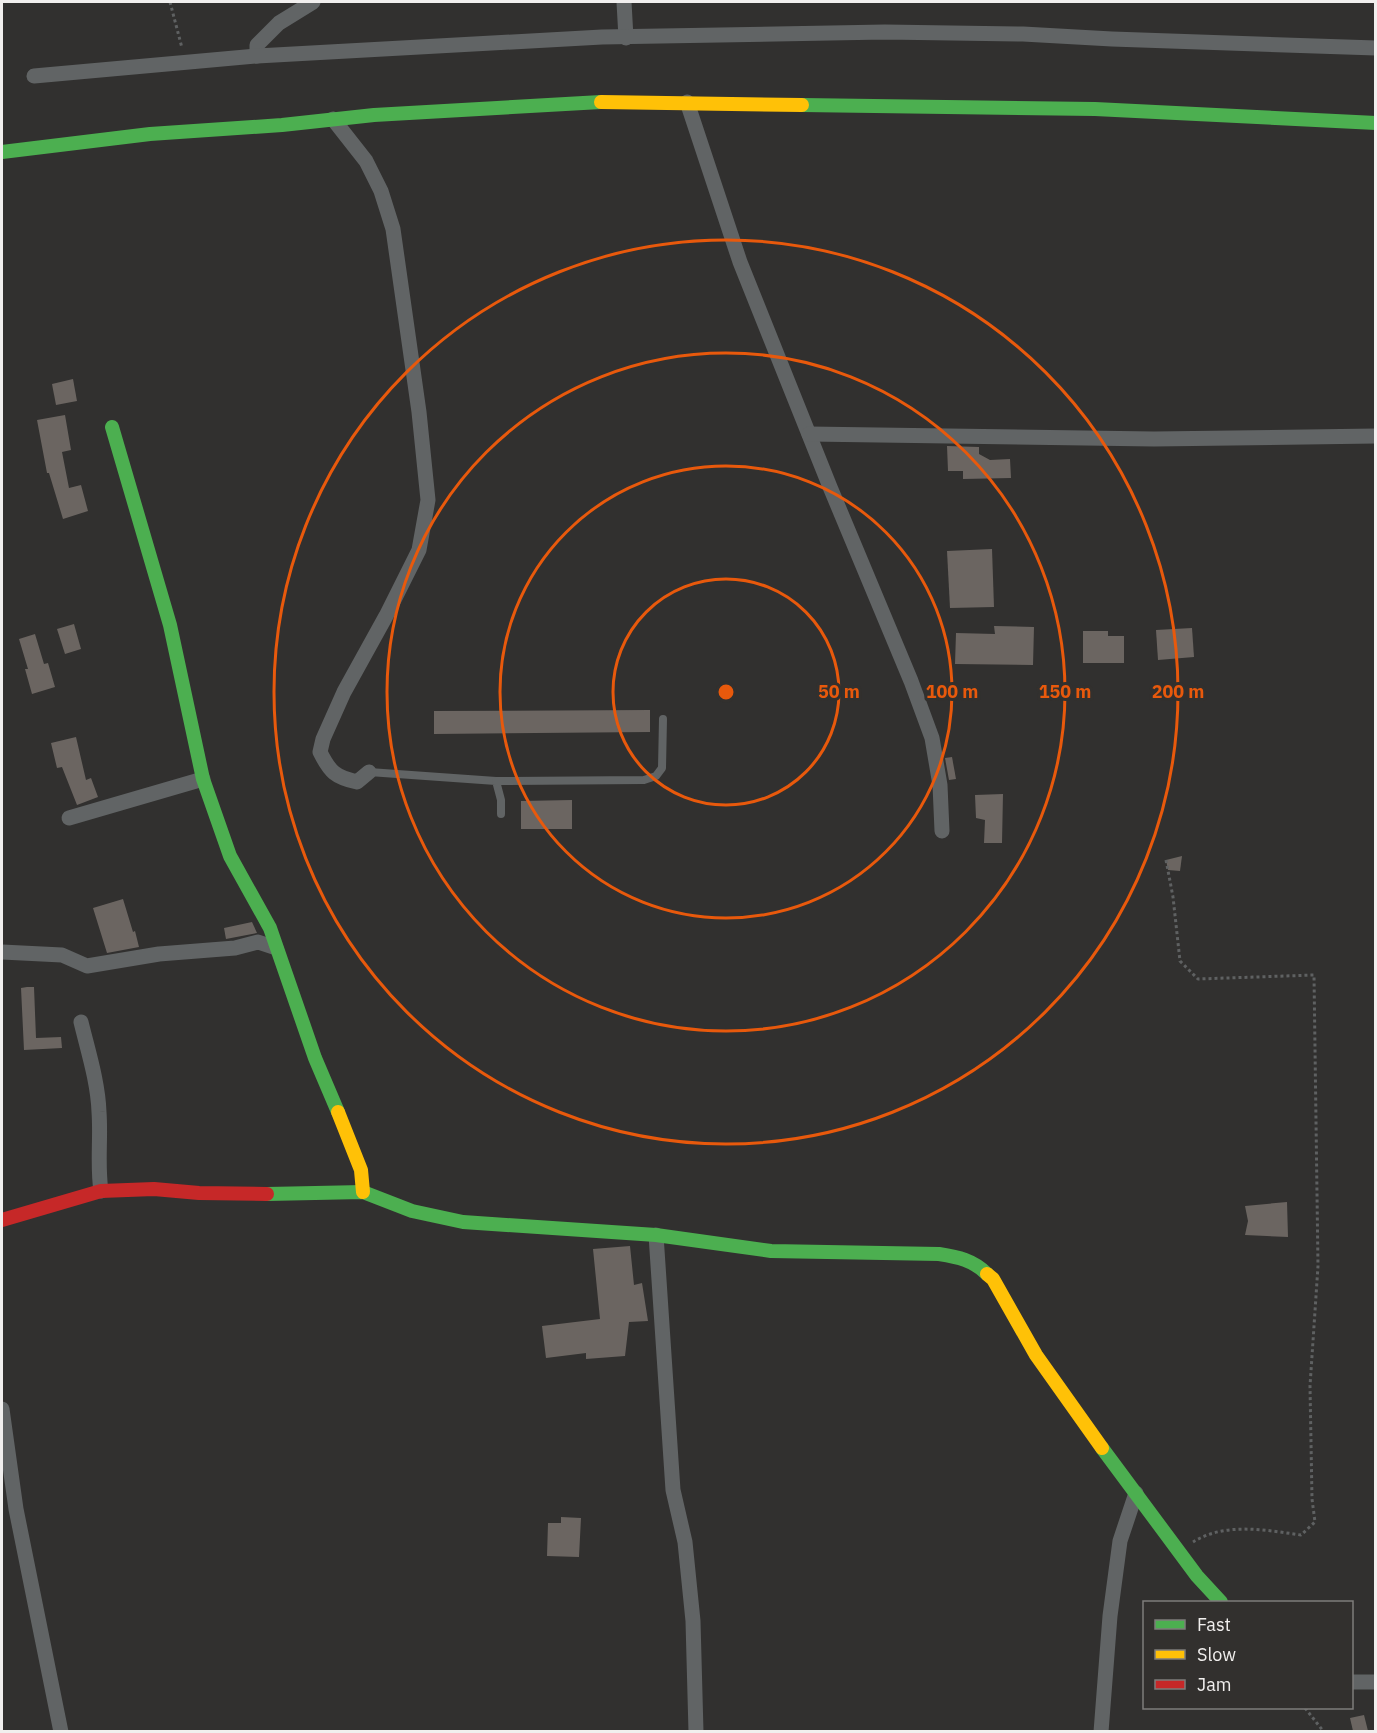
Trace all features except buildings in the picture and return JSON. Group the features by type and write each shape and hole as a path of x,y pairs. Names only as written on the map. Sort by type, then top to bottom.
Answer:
{"street":[{"path":"257,56 257,45 279,23 313,2"},
{"path":"624,2 626,38"},
{"path":"34,76 257,56 602,37 885,32 1023,34 1376,48"},
{"path":"2,152 150,134 491,107 602,102 1095,109 1376,123"},
{"path":"687,102 740,262 911,681 932,738 940,785 942,831"},
{"path":"333,119 366,161 381,191 393,229 419,412 428,501 419,550 387,616 344,693 323,739 320,752 334,773 342,778 357,782 369,772"},
{"path":"112,427 170,625 203,779 230,856 270,928 315,1058 361,1170 363,1192"},
{"path":"809,434 1154,439 1376,436"},
{"path":"69,818 203,779"},
{"path":"2,952 62,955 87,966 159,954 235,948 258,942 276,948"},
{"path":"81,1022 92,1065 99,1112 101,1191"},
{"path":"2,1220 101,1191 154,1190 260,1194 363,1192 412,1211 463,1222 656,1235 771,1251 939,1254 963,1257 977,1263 993,1280 1036,1355 1059,1389 1179,1551 1220,1601"},
{"path":"656,1235 673,1490 686,1542 693,1621 696,1731"},
{"path":"2,1409 16,1509 61,1731"},
{"path":"1101,1731 1110,1616 1120,1541 1136,1493"},
{"path":"1353,1682 1376,1682"}],"lane":[{"path":"369,772 496,781 644,780 656,776 662,768 663,719"},
{"path":"496,781 501,800 501,814"}],"path":[{"path":"170,2 186,61"},
{"path":"1166,860 1173,897 1180,961 1198,980 1314,975 1317,1095 1318,1266 1310,1386 1312,1499 1315,1522 1301,1535 1269,1530 1233,1529 1201,1537 1179,1551"},
{"path":"1307,1709 1324,1731"}],"traffic: fast":[{"path":"2,152 150,134 282,125 374,115 601,102"},
{"path":"802,105 1095,109 1376,123"},
{"path":"112,427 170,625 203,779 230,856 270,928 315,1058 338,1112"},
{"path":"267,1194 363,1192 412,1211 463,1222 656,1235 771,1251 939,1254 965,1260 987,1274"},
{"path":"1102,1448 1197,1576 1220,1601"}],"traffic: slow":[{"path":"601,102 802,105"},
{"path":"338,1112 361,1170 363,1192"},
{"path":"987,1274 993,1279 1036,1355 1102,1448"}],"traffic: jam":[{"path":"2,1220 101,1191 154,1189 199,1193 267,1194"}]}
